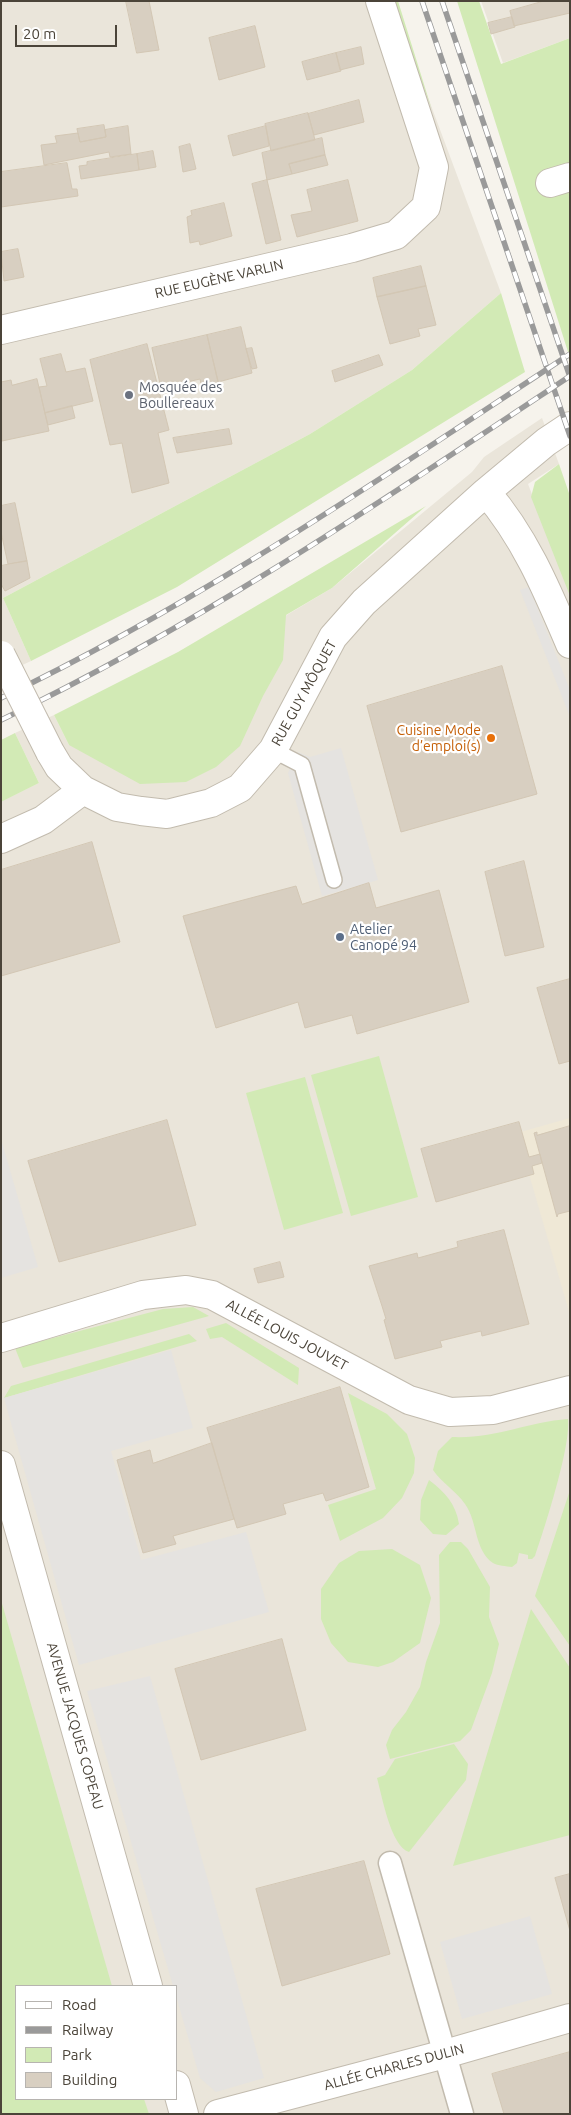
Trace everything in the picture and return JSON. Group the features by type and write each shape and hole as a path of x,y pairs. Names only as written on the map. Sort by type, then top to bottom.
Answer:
{"street":[{"name":"RUE EUGÈNE VARLIN","path":"1,330 352,248 396,235 426,207 434,167 380,1"},
{"name":"RUE GUY MÔQUET","path":"1,655 59,767 83,790 117,807 166,814 211,803 240,788 272,750 334,637 364,602 486,492 546,442 570,426"},
{"path":"486,492 519,535 542,579 570,644"},
{"path":"1,840 44,820 83,790"},
{"name":"ALLÉE LOUIS JOUVET","path":"1,1338 143,1295 186,1290 212,1295 409,1400 450,1412 493,1410 570,1390"},
{"name":"AVENUE JACQUES COPEAU","path":"1,1465 148,1985"},
{"path":"390,1863 462,2114"},
{"name":"ALLÉE CHARLES DULIN","path":"218,2114 445,2054 570,2018"},
{"path":"178,2092 184,2114"}],"lane":[{"path":"272,750 302,765 334,880"}],"shaded area":[{"path":"1,1 392,1 501,293 412,370 310,434 3,598 31,661 1,675"},
{"path":"481,1 570,1 570,38 503,63"},
{"path":"542,418 559,464 528,484 570,593 570,2114 1,2114 1,802 39,783 15,733 54,715 69,745 332,588 472,472 484,457"},
{"path":"529,587 570,690 570,717 520,590"},
{"path":"341,748 378,880 322,896 288,773 298,752 310,757"},
{"path":"570,1118 570,1315 517,1133"},
{"path":"1,1139 38,1267 1,1278"},
{"path":"171,1350 193,1428 111,1451 141,1560 246,1532 269,1612 79,1665 4,1398"},
{"path":"150,1676 264,2078 216,2092 200,2078 178,2003 178,1985 173,1985 87,1691"},
{"path":"530,1916 552,1994 462,2019 440,1942"}],"green space":[{"path":"392,1 398,1 432,110"},
{"path":"457,1 479,1 501,64 570,38 569,355"},
{"path":"501,293 525,372 177,587 31,661 3,598 310,434 412,370"},
{"path":"559,464 570,496 570,596 531,497 535,482"},
{"path":"426,506 332,588 286,615 283,660 263,696 240,746 216,767 186,782 140,784 69,745 54,715 178,652"},
{"path":"15,733 39,783 1,802 1,740"},
{"path":"379,1056 418,1197 351,1216 311,1075"},
{"path":"305,1077 343,1213 284,1230 246,1093"},
{"path":"193,1307 209,1316 23,1368 15,1348 163,1309"},
{"path":"226,1323 299,1368 298,1385 222,1337 210,1339 206,1329"},
{"path":"189,1334 197,1341 4,1398 11,1386"},
{"path":"348,1393 387,1414 407,1434 415,1458 414,1473 402,1498 383,1518 340,1541 328,1505 376,1489"},
{"path":"568,1419 566,1448 562,1467 535,1556 532,1559 528,1559 528,1555 519,1553 517,1563 512,1567 493,1563 482,1551 465,1504 433,1470 438,1451 452,1437 497,1433 539,1423"},
{"path":"429,1480 449,1499 458,1517 459,1524 446,1535 433,1534 420,1520 421,1500"},
{"path":"570,1490 570,1646 535,1596"},
{"path":"450,1542 461,1542 468,1549 490,1587 489,1617 499,1644 492,1673 471,1730 460,1741 390,1759 386,1745 392,1730 406,1712 420,1687 426,1662 440,1623 439,1555"},
{"path":"392,1549 420,1565 431,1598 420,1643 393,1662 378,1667 348,1662 331,1643 321,1619 321,1589 339,1563 359,1551"},
{"path":"1,1600 112,1985 15,1985 15,2100 144,2100 149,2114 1,2114"},
{"path":"531,1609 570,1668 570,1835 453,1866"},
{"path":"454,1744 468,1764 466,1780 409,1852 397,1841 392,1831 377,1778 385,1775 395,1759"}],"building":[{"path":"126,1 149,1 159,50 137,53"},
{"path":"544,1 570,1 570,13 514,26 510,11"},
{"path":"512,17 515,27 491,34 488,23"},
{"path":"255,26 265,67 219,80 209,38"},
{"path":"361,47 364,64 340,70 336,53"},
{"path":"336,53 341,71 307,80 302,62"},
{"path":"359,100 364,122 314,135 308,114"},
{"path":"308,113 315,140 271,151 265,124"},
{"path":"104,125 106,137 80,142 77,129"},
{"path":"128,126 131,154 110,157 109,152 44,165 41,145 57,143 55,136 78,133 80,142 106,137 105,130"},
{"path":"266,126 269,146 233,156 228,136"},
{"path":"322,138 325,155 289,164 292,174 267,180 262,153"},
{"path":"190,144 196,169 183,172 179,147"},
{"path":"153,151 156,167 139,170 137,154"},
{"path":"137,154 139,170 81,179 79,166 87,165 87,162"},
{"path":"325,155 328,165 292,174 289,164"},
{"path":"67,163 72,189 77,189 78,196 1,207 1,172"},
{"path":"267,180 281,240 266,244 252,184"},
{"path":"348,180 358,221 297,237 291,215 312,211 307,190"},
{"path":"224,203 232,236 200,245 199,241 190,243 187,217 192,215 191,211"},
{"path":"18,249 24,277 4,281 1,252"},
{"path":"421,266 426,286 377,297 373,278"},
{"path":"426,286 436,325 418,329 420,336 390,344 377,297"},
{"path":"241,327 252,373 218,382 207,335"},
{"path":"207,335 219,385 202,389 200,379 161,388 152,348"},
{"name":"Mosquée des Boullereaux","path":"147,344 169,430 158,433 169,483 132,493 122,443 110,445 90,360"},
{"path":"252,348 257,368 252,369 246,349"},
{"path":"61,354 66,372 85,368 93,401 45,413 39,387 47,386 40,359"},
{"path":"379,355 383,365 335,382 332,371"},
{"path":"37,379 49,431 2,441 1,382 11,380 12,385"},
{"path":"72,406 75,418 48,425 45,413"},
{"path":"229,429 232,444 177,453 173,438"},
{"path":"15,503 27,561 8,564 1,532 1,506"},
{"path":"27,561 30,578 5,591 1,584 1,566"},
{"path":"502,666 537,794 401,832 367,706"},
{"path":"92,842 120,942 1,976 1,870"},
{"path":"524,861 544,947 505,956 485,872"},
{"path":"369,883 376,908 439,890 469,1002 357,1034 352,1015 305,1028 298,1002 216,1028 183,916 296,886 302,904"},
{"path":"570,979 570,1061 559,1064 537,988"},
{"path":"167,1120 196,1225 59,1262 28,1161"},
{"path":"519,1122 529,1157 540,1154 542,1163 532,1166 534,1174 436,1202 421,1149"},
{"path":"570,1126 570,1211 558,1214 557,1217 534,1133 537,1132 537,1135"},
{"path":"504,1230 529,1324 482,1336 481,1331 440,1341 442,1347 395,1359 384,1320 386,1319 369,1266 417,1253 418,1258 458,1247 457,1242"},
{"path":"280,1262 284,1277 258,1283 254,1269"},
{"path":"340,1387 369,1487 326,1501 323,1493 283,1504 286,1514 237,1528 207,1428"},
{"path":"212,1443 234,1519 173,1536 176,1544 143,1553 117,1460 150,1450 153,1463"},
{"path":"282,1639 306,1730 201,1760 175,1669"},
{"path":"364,1861 390,1954 282,1986 256,1889"},
{"path":"570,1874 570,1931 555,1878"},
{"path":"570,2052 570,2114 504,2114 492,2074"}],"railway":[{"path":"422,1 570,436"},
{"path":"442,1 570,377"},
{"path":"1,698 75,661 220,579 291,536 570,354"},
{"path":"1,720 75,683 220,601 361,514 570,376"}],"place":[{"name":"Mosquée des Boullereaux","path":"129,395"},
{"name":"Cuisine Mode d’emploi(s)","path":"491,738"},
{"name":"Atelier Canopé 94","path":"340,937"}]}
